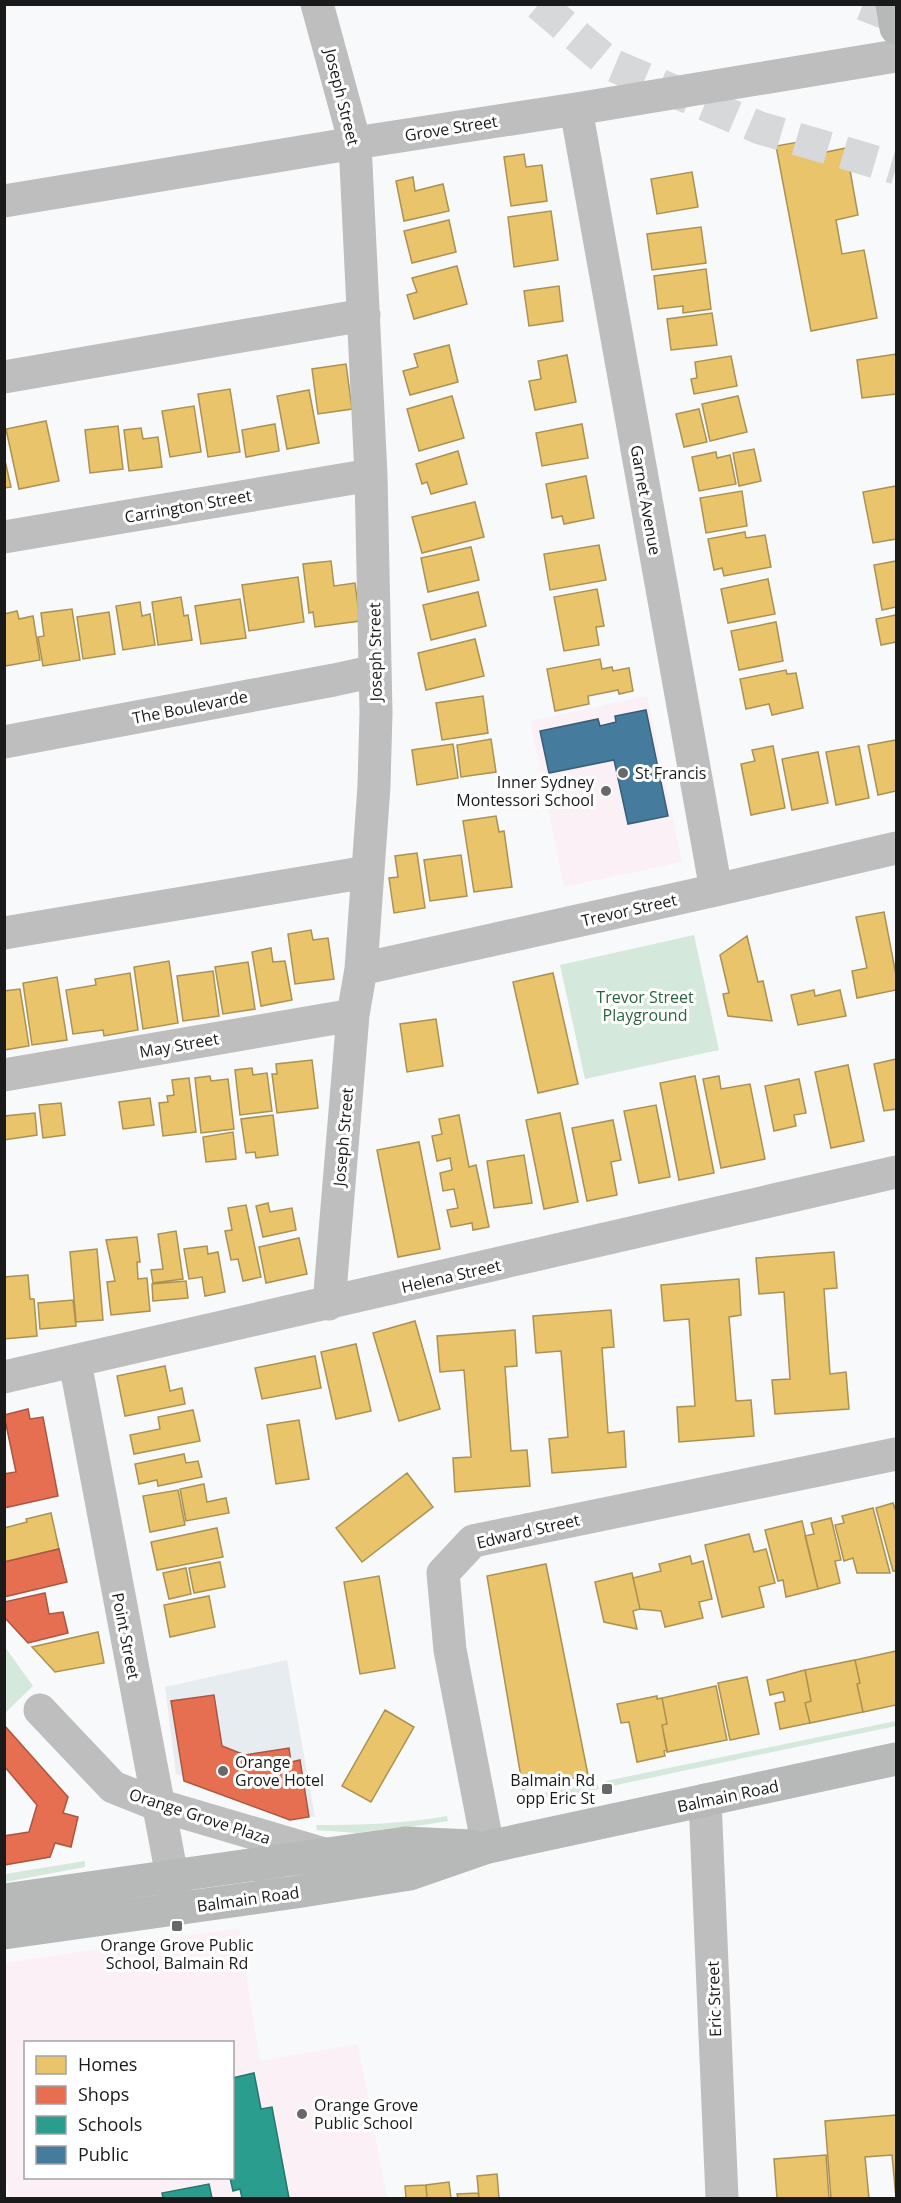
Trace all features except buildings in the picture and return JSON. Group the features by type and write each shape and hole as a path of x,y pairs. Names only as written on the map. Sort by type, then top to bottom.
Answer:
{"main road":[{"path":"892,4 897,28"},
{"name":"Balmain Road","path":"4,1933 176,1910 410,1874 488,1847 897,1760"},
{"name":"Balmain Road","path":"4,1900 321,1853 405,1843 488,1847"}],"street":[{"name":"Joseph Street","path":"317,4 355,143 371,475 375,671 374,786 330,1304"},
{"name":"Grove Street","path":"4,201 355,143 576,110 897,56"},
{"name":"Garnet Avenue","path":"576,110 716,890"},
{"path":"4,377 364,315"},
{"name":"Carrington Street","path":"4,537 371,475"},
{"name":"The Boulevarde","path":"4,742 375,671"},
{"name":"Trevor Street","path":"360,969 897,848"},
{"path":"4,933 367,872"},
{"name":"May Street","path":"4,1075 353,1015"},
{"name":"Helena Street","path":"4,1377 897,1172"},
{"name":"Point Street","path":"75,1362 172,1876 176,1910"},
{"name":"Edward Street","path":"488,1847 450,1650 443,1573 473,1540 897,1454"},
{"name":"Orange Grove Plaza","path":"40,1710 112,1787 158,1805 321,1853"},
{"name":"Eric Street","path":"705,1800 722,2199"}],"shaded area":[{"name":"Inner Sydney Montessori School","path":"647,696 682,862 564,887 530,721"},
{"path":"287,1660 315,1817 294,1815 176,1774 165,1687"},
{"name":"Orange Grove Public School","path":"239,1928 260,2061 358,2044 387,2198 10,2198 4,2166 4,1963"}],"green space":[{"name":"Trevor Street Playground","path":"694,935 719,1050 585,1079 560,965"},
{"path":"5,1647 33,1686 4,1713"},
{"path":"896,1721 896,1726 607,1787 606,1781"},
{"path":"597,1783 599,1789 550,1800 544,1796 544,1793"},
{"path":"447,1816 448,1821 357,1833 317,1830 316,1825 382,1824"},
{"path":"85,1861 85,1867 5,1882 5,1874"}],"tunnel":[{"path":"539,4 610,64 760,128 896,168"},
{"path":"863,4 896,17"}],"place":[{"name":"St Francis","path":"623,773"},
{"name":"Inner Sydney Montessori School","path":"606,791"},
{"name":"Orange Grove Hotel","path":"223,1771"},
{"name":"Balmain Rd opp Eric St","path":"607,1789"},
{"name":"Orange Grove Public School, Balmain Rd","path":"177,1926"},
{"name":"Orange Grove Public School","path":"302,2114"}]}
